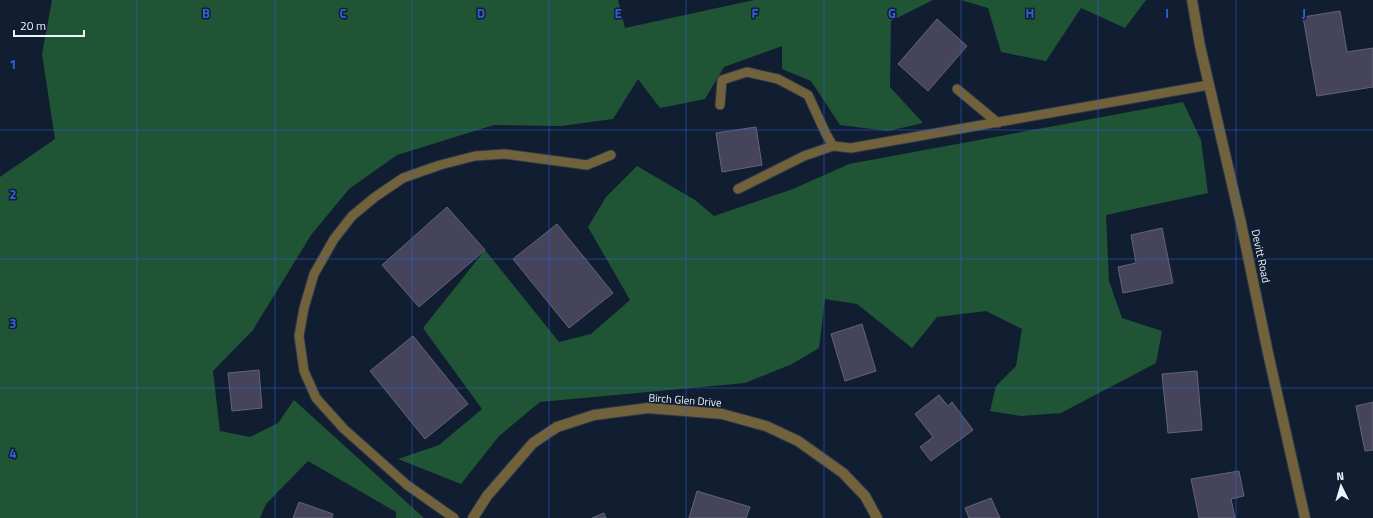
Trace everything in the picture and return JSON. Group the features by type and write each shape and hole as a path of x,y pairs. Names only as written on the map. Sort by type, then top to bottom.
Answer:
{"street":[{"name":"Devitt Road","path":"1192,0 1209,85 1241,223 1305,518"},
{"name":"Birch Glen Drive","path":"473,518 487,496 533,444 557,427 594,415 648,408 722,414 766,426 798,441 843,473 865,496 877,518"}],"lane":[{"path":"720,105 722,80 747,72 778,79 808,95 833,146"},
{"path":"738,189 804,156 833,146 851,148 1209,85"},
{"path":"958,89 998,123"},
{"path":"454,518 407,485 344,429 316,398 304,371 299,336 304,308 314,274 334,239 352,216 375,197 403,178 440,165 475,156 505,154 587,165 611,155"}],"green space":[{"path":"52,0 618,0 625,28 754,0 933,0 891,21 890,87 923,123 888,131 840,125 811,81 782,69 782,46 724,67 705,99 660,108 638,79 613,119 561,126 494,125 397,155 349,189 311,235 253,330 213,371 220,431 250,437 278,423 294,400 424,518 396,518 396,512 308,461 266,504 260,518 0,518 0,177 55,139 42,54"},
{"path":"961,0 1146,0 1125,28 1081,8 1046,61 1001,52 988,8"},
{"path":"1183,102 1201,140 1208,193 1106,215 1109,281 1122,318 1162,331 1156,363 1061,413 1021,416 990,411 996,386 1016,366 1022,329 986,311 937,317 912,348 857,304 825,299 819,348 792,364 745,383 540,402 499,436 461,484 398,459 439,445 482,409 423,328 485,250 559,342 591,334 630,300 588,227 606,197 637,166 695,200 714,216 793,189 849,164"}],"building":[{"path":"1340,11 1347,52 1373,48 1373,87 1317,96 1303,17"},
{"path":"937,19 967,46 928,91 898,64"},
{"path":"756,127 762,165 722,172 716,133"},
{"path":"447,207 485,250 419,307 382,265"},
{"path":"557,224 613,293 569,328 513,259"},
{"path":"1162,228 1173,283 1123,293 1118,267 1136,263 1131,235"},
{"path":"862,324 876,371 845,381 831,334"},
{"path":"413,336 468,404 425,439 370,371"},
{"path":"259,370 262,408 232,411 228,373"},
{"path":"1197,371 1202,430 1168,433 1162,374"},
{"path":"939,395 948,406 952,402 973,430 931,461 920,447 933,437 915,414"},
{"path":"1373,402 1373,450 1365,451 1356,406"},
{"path":"1239,471 1244,496 1231,499 1235,518 1199,518 1191,479"},
{"path":"697,491 750,507 746,518 689,518"},
{"path":"991,498 1000,518 969,518 965,508"},
{"path":"299,502 333,514 332,518 293,518"},
{"path":"604,513 606,518 592,518"}]}
